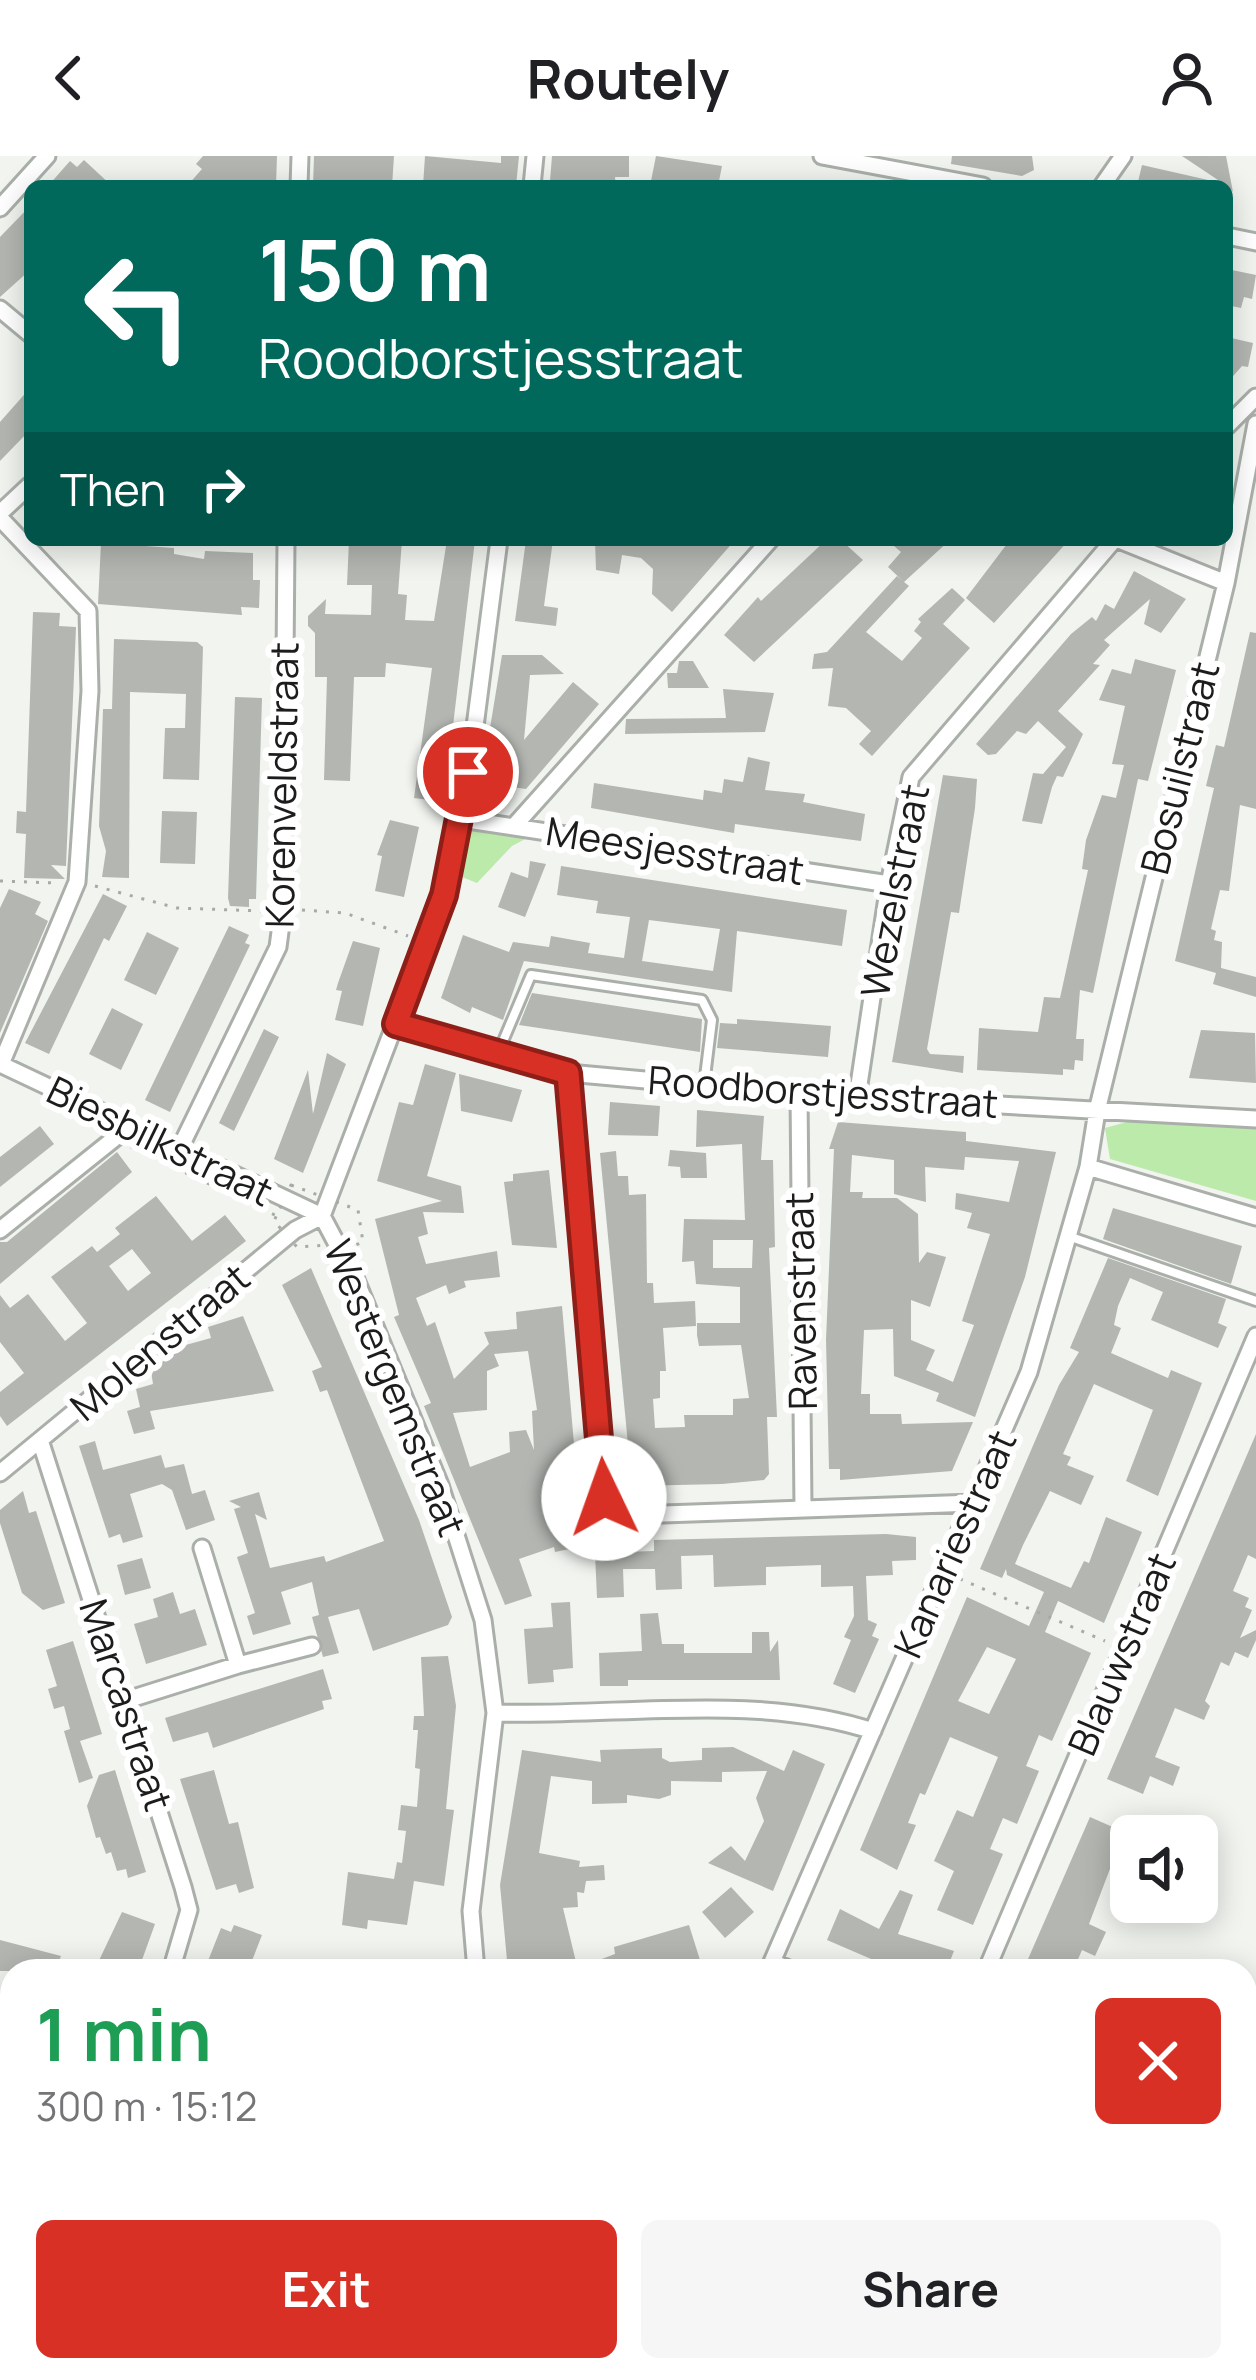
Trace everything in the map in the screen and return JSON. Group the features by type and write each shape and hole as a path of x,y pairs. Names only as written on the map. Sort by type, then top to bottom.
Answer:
{"street":[{"path":"25,180 46,156"},
{"path":"822,156 951,180"},
{"path":"0,208 24,181"},
{"path":"0,309 24,329"},
{"path":"1233,420 1256,397"},
{"name":"Bosuilstraat","path":"1233,546 1256,424"},
{"path":"23,490 0,516 24,542"},
{"path":"0,1064 77,882 90,692 88,610 28,546"},
{"name":"Korenveldstraat","path":"179,1150 278,947 284,909 286,546"},
{"name":"Westergemstraat","path":"475,1959 471,1911 496,1713 473,1578 356,1280 322,1216 426,943 461,819 498,546"},
{"path":"515,825 765,546"},
{"name":"Wezelstraat","path":"857,1098 889,884 911,777 1112,546"},
{"path":"1132,546 1226,583"},
{"name":"Bosuilstraat","path":"1096,1111 1233,546"},
{"name":"Meesjesstraat","path":"461,819 889,884"},
{"name":"Roodborstjesstraat","path":"396,1024 568,1073 857,1098 1256,1119"},
{"name":"Biesbilkstraat","path":"0,1064 322,1216"},
{"path":"568,1073 604,1498 614,1511 635,1515 974,1503"},
{"name":"Ravenstraat","path":"799,1094 803,1508"},
{"name":"Kanariestraat","path":"768,1959 1029,1372 1088,1167 1096,1111"},
{"path":"0,1230 130,1126"},
{"path":"1088,1167 1256,1216"},
{"name":"Molenstraat","path":"0,1473 295,1230 322,1216"},
{"name":"Blauwstraat","path":"991,1959 1256,1336"},
{"name":"Marcastraat","path":"40,1440 127,1700 189,1910 175,1959"},
{"path":"202,1548 238,1665"},
{"path":"127,1700 312,1646"},
{"path":"496,1713 762,1711 827,1716 873,1731"}],"lane":[{"path":"498,1054 531,975 702,1000 712,1020 704,1085"},
{"path":"1069,1236 1256,1301"}],"path":[{"path":"0,881 77,882 177,908 345,913 426,943"},
{"path":"115,1138 276,1215"},
{"path":"941,1571 1126,1649"}],"green space":[{"path":"474,829 529,837 512,846 477,883 457,875 466,834"},
{"path":"1138,1119 1256,1129 1256,1201 1110,1159 1105,1128"}],"building":[{"path":"203,156 277,156 276,180 192,180 202,169 196,164"},
{"path":"314,156 394,156 392,180 313,180"},
{"path":"425,156 501,163 501,156 519,156 517,180 423,180"},
{"path":"552,156 629,156 629,177 550,180"},
{"path":"656,156 722,166 719,180 651,180"},
{"path":"952,156 1032,156 1034,170 1022,176 951,164"},
{"path":"1182,156 1226,156 1231,180 1218,180"},
{"path":"84,160 106,180 53,180 70,161 77,167"},
{"path":"1142,165 1208,180 1138,180"},
{"path":"24,212 24,275 0,297 0,237"},
{"path":"1233,270 1256,275 1252,299 1244,297 1241,308 1233,306"},
{"path":"1233,338 1253,343 1248,367 1242,366 1233,376"},
{"path":"24,395 24,436 0,461 0,422"},
{"path":"101,546 174,548 174,554 204,559 205,551 253,553 253,580 260,580 259,608 241,607 242,615 98,604"},
{"path":"349,546 402,546 398,594 407,595 405,620 434,621 446,546 474,546 444,802 414,798 432,668 386,663 385,677 354,677 350,781 324,780 327,677 315,677 315,633 308,626 308,616 326,599 325,614 371,615 372,585 347,585"},
{"path":"525,546 552,546 544,606 558,608 556,626 515,621"},
{"path":"595,546 730,546 672,612 652,594 653,569 641,558 622,555 619,574 596,570"},
{"path":"820,546 848,546 863,560 754,662 724,635 758,597 761,601"},
{"path":"894,546 943,546 904,582 909,586 866,632 902,661 922,638 914,631 921,622 918,619 952,588 965,600 943,624 970,648 872,756 859,744 871,731 846,708 828,706 833,668 812,669 814,654 827,652 897,576 903,581 888,567 901,552"},
{"path":"1005,546 1064,546 994,623 966,598"},
{"path":"1134,571 1186,599 1161,633 1144,624 1150,599 1104,640 1110,645 1093,664 1100,665 1058,711 1083,734 1063,777 1057,776 1042,824 1022,821 1033,773 1043,774 1066,747 1038,721 1026,734 1017,731 996,754 988,755 976,744 1071,634 1092,617 1096,621 1105,604 1114,609"},
{"path":"33,612 60,613 59,626 76,627 66,866 51,865 65,879 24,878 26,834 16,833 17,811 26,812"},
{"path":"1250,632 1256,633 1256,809 1240,805 1229,891 1220,890 1211,929 1216,931 1214,940 1222,942 1221,968 1256,977 1256,997 1213,984 1216,973 1175,961 1214,788 1206,786 1216,745 1224,747"},
{"path":"114,639 197,642 203,647 199,780 163,779 165,728 185,728 186,694 130,692 129,878 102,877 106,851 99,826 103,709 112,709"},
{"path":"502,655 542,655 564,674 530,675 524,740 573,682 599,704 526,789 481,783"},
{"path":"1135,659 1176,670 1148,781 1138,779 1093,993 1080,990 1076,1039 1084,1039 1083,1061 1075,1060 1074,1070 1063,1069 1063,1075 977,1070 979,1028 1038,1032 1044,997 1060,998 1088,870 1082,869 1086,840 1102,795 1116,798 1124,765 1112,764 1125,706 1099,700 1112,669 1131,674"},
{"path":"679,661 693,661 709,688 668,688 667,673 677,673"},
{"path":"723,689 774,693 765,732 625,734 626,719 726,718"},
{"path":"235,697 262,698 256,899 249,899 249,907 230,906 228,898"},
{"path":"748,757 770,762 765,790 805,794 803,802 865,814 861,841 735,824 734,833 591,808 594,783 703,800 704,790 722,793 724,779 743,782"},
{"path":"943,775 977,779 959,913 951,912 927,1049 930,1054 964,1056 963,1073 892,1062"},
{"path":"162,811 197,812 195,864 160,863"},
{"path":"390,820 419,827 404,897 375,891 382,856 377,855"},
{"path":"530,861 546,864 525,917 498,907 511,872 528,878"},
{"path":"561,866 847,910 842,946 737,931 732,992 524,961 503,1020 472,1007 470,1013 441,998 463,935 509,952 513,942 549,947 551,936 590,943 588,953 624,958 630,917 596,913 598,901 557,895","holes":["649,920 720,929 713,971 642,961"]},
{"path":"9,889 41,902 35,914 48,921 0,1033 0,908"},
{"path":"103,894 127,906 109,941 104,938 49,1054 25,1043"},
{"path":"229,926 249,935 245,943 250,945 170,1112 145,1100"},
{"path":"147,932 179,948 156,995 124,980"},
{"path":"353,941 380,948 363,1026 335,1020 342,991 336,990"},
{"path":"532,993 702,1019 700,1052 519,1025"},
{"path":"112,1008 143,1024 121,1070 89,1054"},
{"path":"737,1019 831,1026 828,1057 717,1048 720,1023 737,1024"},
{"path":"264,1029 279,1037 234,1131 219,1123"},
{"path":"1201,1030 1255,1033 1256,1083 1189,1078"},
{"path":"327,1053 346,1064 303,1173 274,1159 308,1070 313,1114"},
{"path":"425,1064 456,1073 427,1176 461,1186 464,1213 423,1212 428,1234 418,1237 426,1264 497,1251 500,1277 464,1281 466,1287 449,1294 446,1285 416,1298 427,1326 435,1322 454,1379 489,1344 484,1332 517,1329 516,1312 562,1306 576,1467 571,1477 588,1545 555,1552 554,1547 519,1559 532,1596 505,1605 424,1406 431,1403 394,1317 399,1315 375,1219 442,1201 377,1181 399,1102 413,1105","holes":["528,1351 537,1410 532,1411 534,1450 526,1430 509,1432 510,1452 470,1467 453,1413 487,1410 487,1371 499,1366 494,1354"]},
{"path":"459,1074 522,1090 512,1122 461,1111"},
{"path":"610,1102 660,1106 658,1136 608,1135"},
{"path":"697,1110 764,1116 761,1160 773,1160 775,1247 769,1248 777,1417 767,1417 769,1474 764,1480 722,1484 632,1486 600,1153 616,1151 618,1176 628,1176 629,1195 646,1194 647,1283 653,1283 654,1303 695,1301 696,1326 663,1328 666,1371 660,1371 660,1398 653,1399 655,1428 685,1427 684,1415 733,1415 733,1399 749,1398 741,1345 699,1346 697,1335 697,1323 740,1323 740,1287 696,1284 694,1261 682,1262 684,1219 745,1220 742,1144 696,1147","holes":["713,1240 753,1240 752,1268 713,1268"]},
{"path":"838,1122 966,1132 966,1141 1056,1152 1025,1277 975,1417 936,1401 939,1393 894,1376 893,1329 864,1330 861,1394 870,1394 870,1414 901,1414 902,1424 973,1422 952,1471 840,1480 840,1469 829,1469 826,1340 834,1149 829,1149","holes":["852,1155 894,1160 894,1194 926,1202 925,1167 964,1170 965,1157 1019,1161 1009,1202 956,1193 955,1209 972,1213 967,1228 990,1234 962,1321 974,1325 953,1382 926,1370 935,1350 911,1340 911,1300 930,1307 946,1257 927,1252 919,1263 918,1214 897,1198 862,1198 863,1192 850,1192"]},
{"path":"40,1126 54,1144 0,1187 0,1157"},
{"path":"670,1150 706,1153 707,1178 681,1178 680,1167 668,1166"},
{"path":"117,1152 132,1172 0,1284 0,1242 7,1242"},
{"path":"549,1170 557,1248 512,1245 504,1182 513,1181 513,1174"},
{"path":"156,1196 192,1241 225,1215 246,1241 7,1426 0,1416 0,1392 24,1373 0,1342 0,1295 10,1308 28,1294 65,1341 87,1323 51,1277 92,1246 97,1252 120,1234 115,1228","holes":["132,1249 151,1273 128,1291 109,1266"]},
{"path":"1113,1208 1242,1246 1231,1284 1103,1239"},
{"path":"1108,1258 1226,1299 1218,1323 1227,1327 1218,1348 1151,1320 1163,1292 1130,1278 1118,1306 1114,1325 1121,1328 1111,1353 1168,1378 1171,1370 1202,1383 1158,1496 1126,1481 1153,1410 1094,1384 1063,1454 1071,1457 1067,1465 1094,1476 1081,1505 1050,1491 1023,1545 1015,1564 1071,1588 1084,1561 1089,1563 1106,1517 1142,1532 1104,1623 1058,1601 1045,1632 1091,1653 1052,1741 1039,1735 1026,1766 1039,1771 1017,1824 1003,1818 990,1849 1003,1854 973,1925 937,1910 954,1871 934,1861 957,1810 973,1817 998,1757 950,1737 908,1823 916,1825 897,1870 860,1850 967,1597 1029,1626 1044,1592 1007,1575 1006,1569 1002,1578 980,1569 1059,1385 1079,1352 1070,1348","holes":["987,1647 1016,1659 989,1714 958,1701"]},
{"path":"311,1268 419,1520 452,1617 448,1625 373,1651 359,1609 328,1617 339,1653 323,1657 312,1617 319,1615 312,1582 281,1592 291,1624 253,1635 247,1616 255,1613 237,1557 248,1553 234,1509 241,1507 229,1501 259,1492 267,1520 255,1514 270,1568 324,1556 326,1562 384,1541 327,1390 320,1392 312,1371 322,1367 282,1285"},
{"path":"243,1316 274,1391 150,1411 155,1429 134,1434 127,1411 140,1407 136,1389 153,1384 151,1371 182,1346 211,1338 208,1327"},
{"path":"1256,1434 1256,1559 1248,1555 1233,1591 1249,1598 1245,1607 1252,1610 1240,1638 1256,1630 1256,1640 1248,1658 1235,1652 1229,1666 1221,1662 1205,1701 1210,1706 1204,1720 1175,1708 1155,1757 1180,1767 1173,1786 1150,1776 1143,1794 1107,1779"},
{"path":"95,1441 103,1470 161,1455 165,1468 184,1464 192,1494 205,1490 215,1520 186,1530 172,1490 162,1484 130,1494 143,1537 123,1543 120,1534 109,1538 79,1446"},
{"path":"23,1491 29,1513 36,1511 65,1603 43,1610 22,1593 0,1523 0,1510"},
{"path":"916,1537 916,1560 892,1561 893,1575 866,1576 868,1620 877,1624 872,1636 879,1639 855,1693 833,1684 851,1640 844,1637 854,1616 853,1586 821,1587 821,1565 766,1567 766,1585 714,1587 713,1555 681,1556 682,1589 656,1590 655,1569 623,1569 624,1597 597,1598 595,1553 654,1551 654,1540"},
{"path":"142,1558 151,1588 125,1595 117,1565"},
{"path":"173,1592 180,1614 195,1609 207,1645 146,1664 134,1624 158,1617 153,1599"},
{"path":"570,1602 573,1668 553,1670 554,1682 528,1684 524,1629 553,1627 551,1603"},
{"path":"658,1613 662,1644 684,1644 684,1653 752,1653 752,1632 769,1632 770,1652 778,1640 780,1680 628,1680 628,1686 600,1686 599,1653 642,1651 640,1614"},
{"path":"73,1641 102,1734 80,1741 93,1778 79,1783 64,1731 70,1729 64,1706 54,1709 48,1689 57,1686 46,1650"},
{"path":"448,1656 456,1706 446,1809 454,1810 444,1886 414,1881 407,1925 368,1920 367,1929 342,1925 348,1872 394,1879 397,1862 402,1863 406,1831 398,1830 401,1805 417,1807 418,1730 413,1730 414,1716 424,1716 421,1657"},
{"path":"323,1669 332,1699 322,1701 324,1709 213,1748 208,1732 173,1742 165,1718"},
{"path":"733,1747 784,1771 793,1750 825,1764 773,1891 708,1863 731,1846 745,1861 764,1821 756,1798 767,1771 722,1772 722,1782 671,1781 671,1795 659,1799 627,1795 627,1803 592,1804 592,1781 551,1776 539,1853 580,1861 579,1867 604,1865 605,1880 586,1881 584,1893 577,1892 578,1907 563,1908 575,1959 507,1959 500,1885 522,1750 601,1762 600,1750 662,1748 662,1758 670,1762 702,1760 702,1748"},
{"path":"115,1770 146,1872 128,1878 126,1869 117,1871 111,1852 106,1854 100,1837 96,1838 87,1806 99,1775"},
{"path":"214,1770 229,1824 238,1822 254,1888 239,1893 236,1884 216,1890 180,1779"},
{"path":"1090,1817 1110,1826 1110,1869 1089,1924 1106,1932 1095,1956 1082,1950 1078,1959 1028,1959"},
{"path":"731,1887 754,1912 725,1938 702,1912"},
{"path":"900,1890 913,1895 898,1934 954,1951 951,1959 871,1959 827,1940 840,1909 879,1929"},
{"path":"122,1912 155,1924 142,1959 100,1959"},
{"path":"234,1925 262,1935 253,1959 209,1959 221,1928 231,1932"},
{"path":"689,1925 700,1959 602,1959 615,1954 614,1947"},
{"path":"0,1940 61,1956 60,1959 0,1959"}],"route":[{"path":"468,772 444,895 396,1024 568,1073 599,1396 604,1498"}]}
